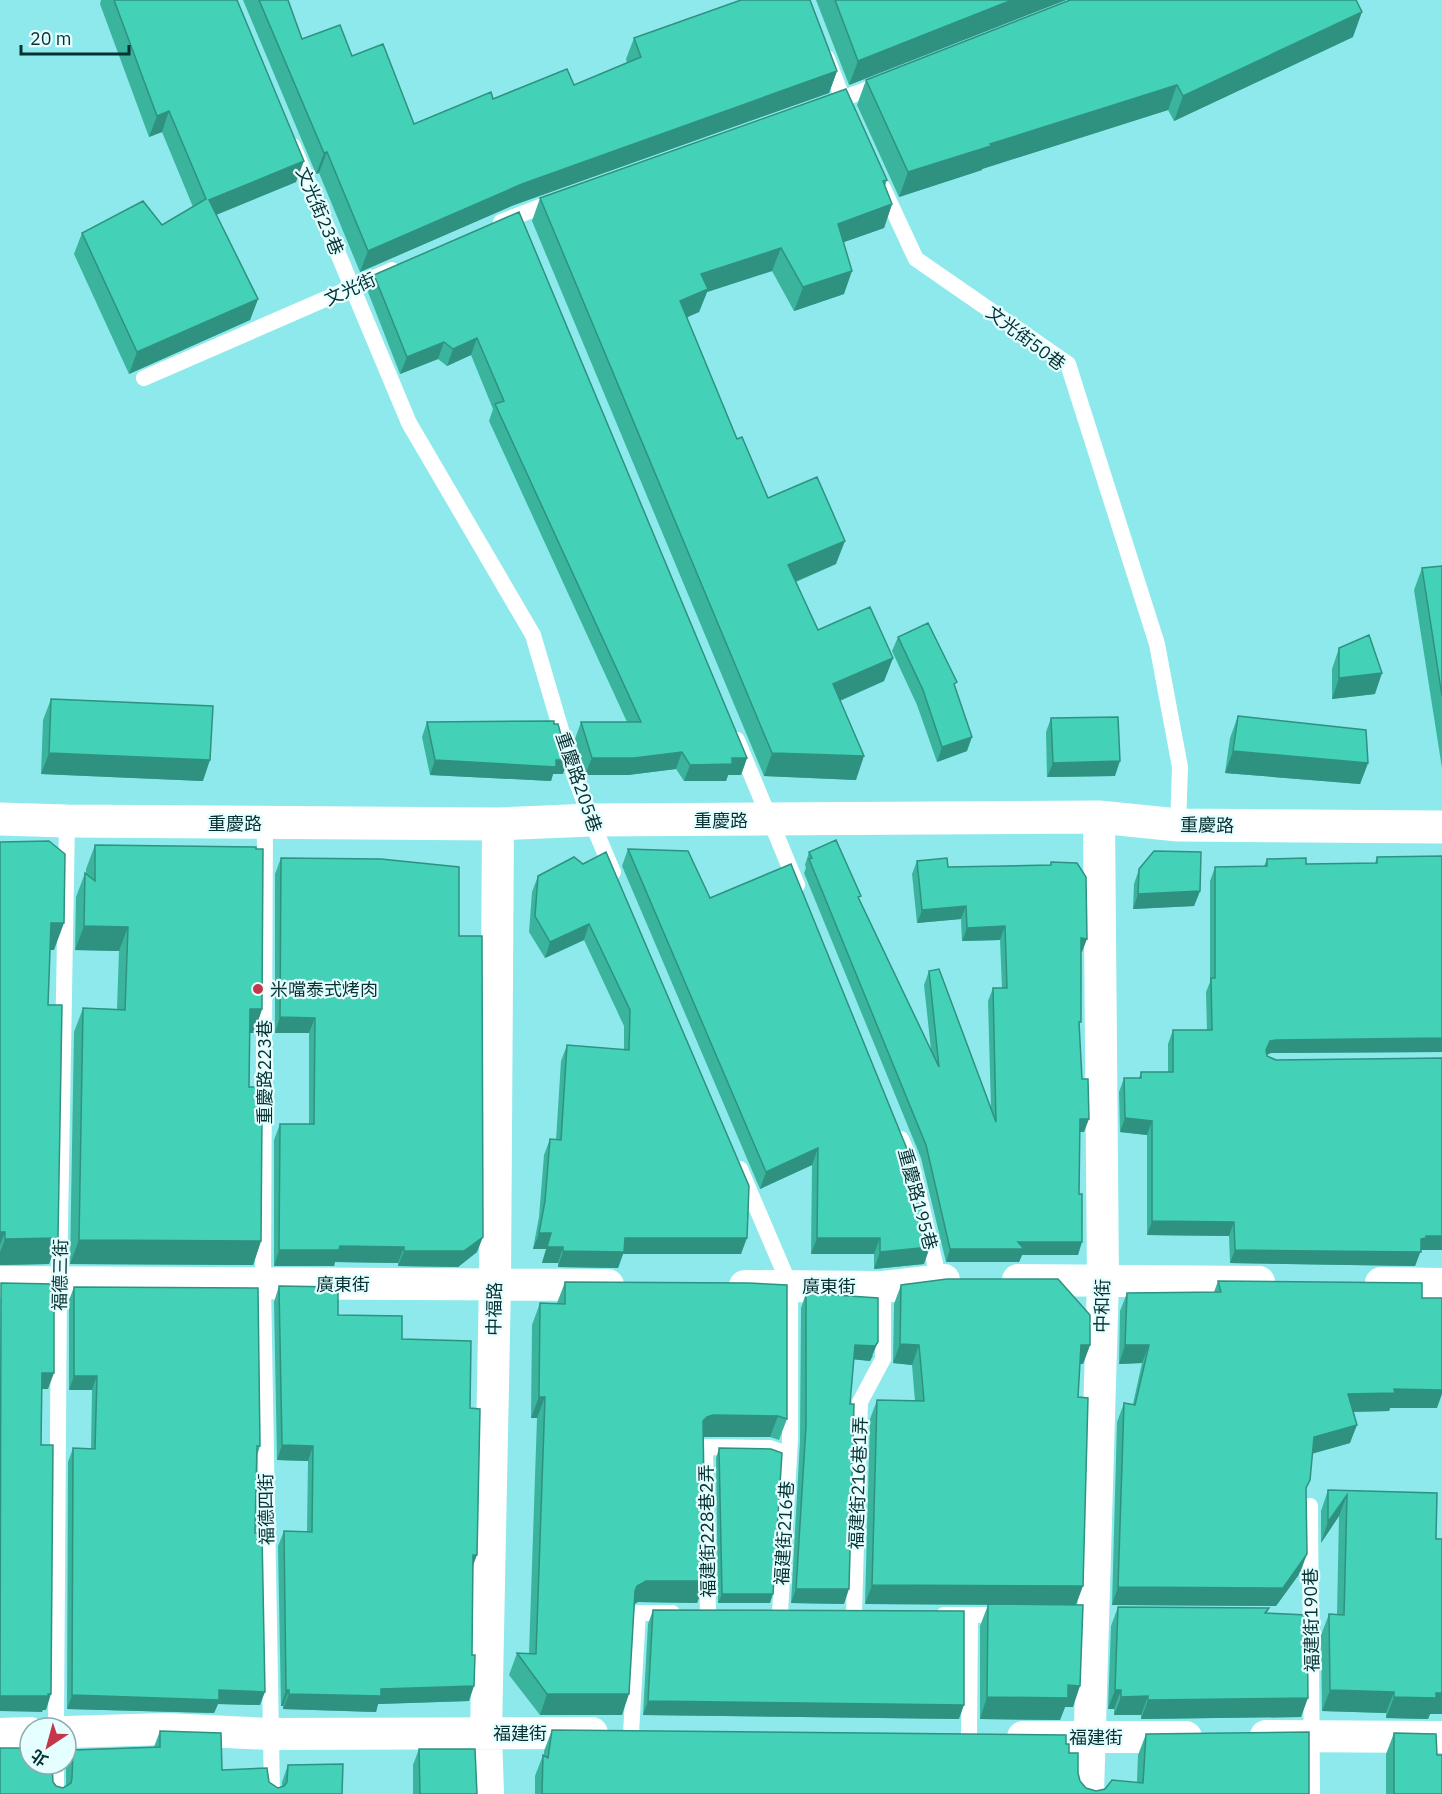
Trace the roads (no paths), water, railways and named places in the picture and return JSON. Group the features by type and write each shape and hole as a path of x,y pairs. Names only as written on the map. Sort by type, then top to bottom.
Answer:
{"street":[{"name":"重慶路","path":"0,819 498,824 591,820 1099,817 1178,825 1442,828"},
{"name":"中和街","path":"1088,1794 1103,1280 1099,817"},
{"name":"中福路","path":"488,1794 486,1733 495,1284 498,824"},
{"name":"廣東街","path":"719,1285 884,1287 939,1280 1287,1282"},
{"name":"廣東街","path":"0,1282 637,1285"},
{"path":"1355,1283 1442,1284"},
{"name":"福建街","path":"78,1732 165,1729 269,1734 643,1733"},
{"path":"0,1734 18,1733"},
{"name":"福建街","path":"957,1736 1442,1737"}],"lane":[{"path":"822,44 852,121"},
{"path":"809,111 897,78"},
{"name":"文光街23巷","path":"288,134 353,288"},
{"name":"文光街50巷","path":"877,174 916,260 1068,364 1157,644 1180,767 1178,825"},
{"path":"487,228 520,220 574,195"},
{"name":"文光街","path":"144,378 404,265"},
{"name":"重慶路205巷","path":"353,288 409,423 533,635 574,774 618,885"},
{"path":"729,721 802,897"},
{"name":"福德三街","path":"56,1716 59,1283 67,821"},
{"name":"重慶路223巷","path":"263,1284 265,823"},
{"name":"重慶路195巷","path":"897,1129 910,1162 939,1280"},
{"path":"735,1156 790,1286 790,1440 788,1454"},
{"name":"福德四街","path":"263,1284 269,1734 272,1794"},
{"name":"福建街216巷1弄","path":"833,1614 860,1614 860,1402 883,1359 884,1287"},
{"name":"福建街228巷2弄","path":"643,1733 638,1613 702,1613 705,1447 770,1448 788,1454"},
{"name":"福建街216巷","path":"788,1454 774,1613 801,1614"},
{"name":"福建街190巷","path":"1310,1506 1306,1617 1313,1735 1312,1794"},
{"path":"923,1615 1026,1615"},
{"path":"957,1736 970,1615"},
{"path":"56,1776 56,1794"}],"place":[{"name":"米噹泰式烤肉","path":"258,989"}]}
